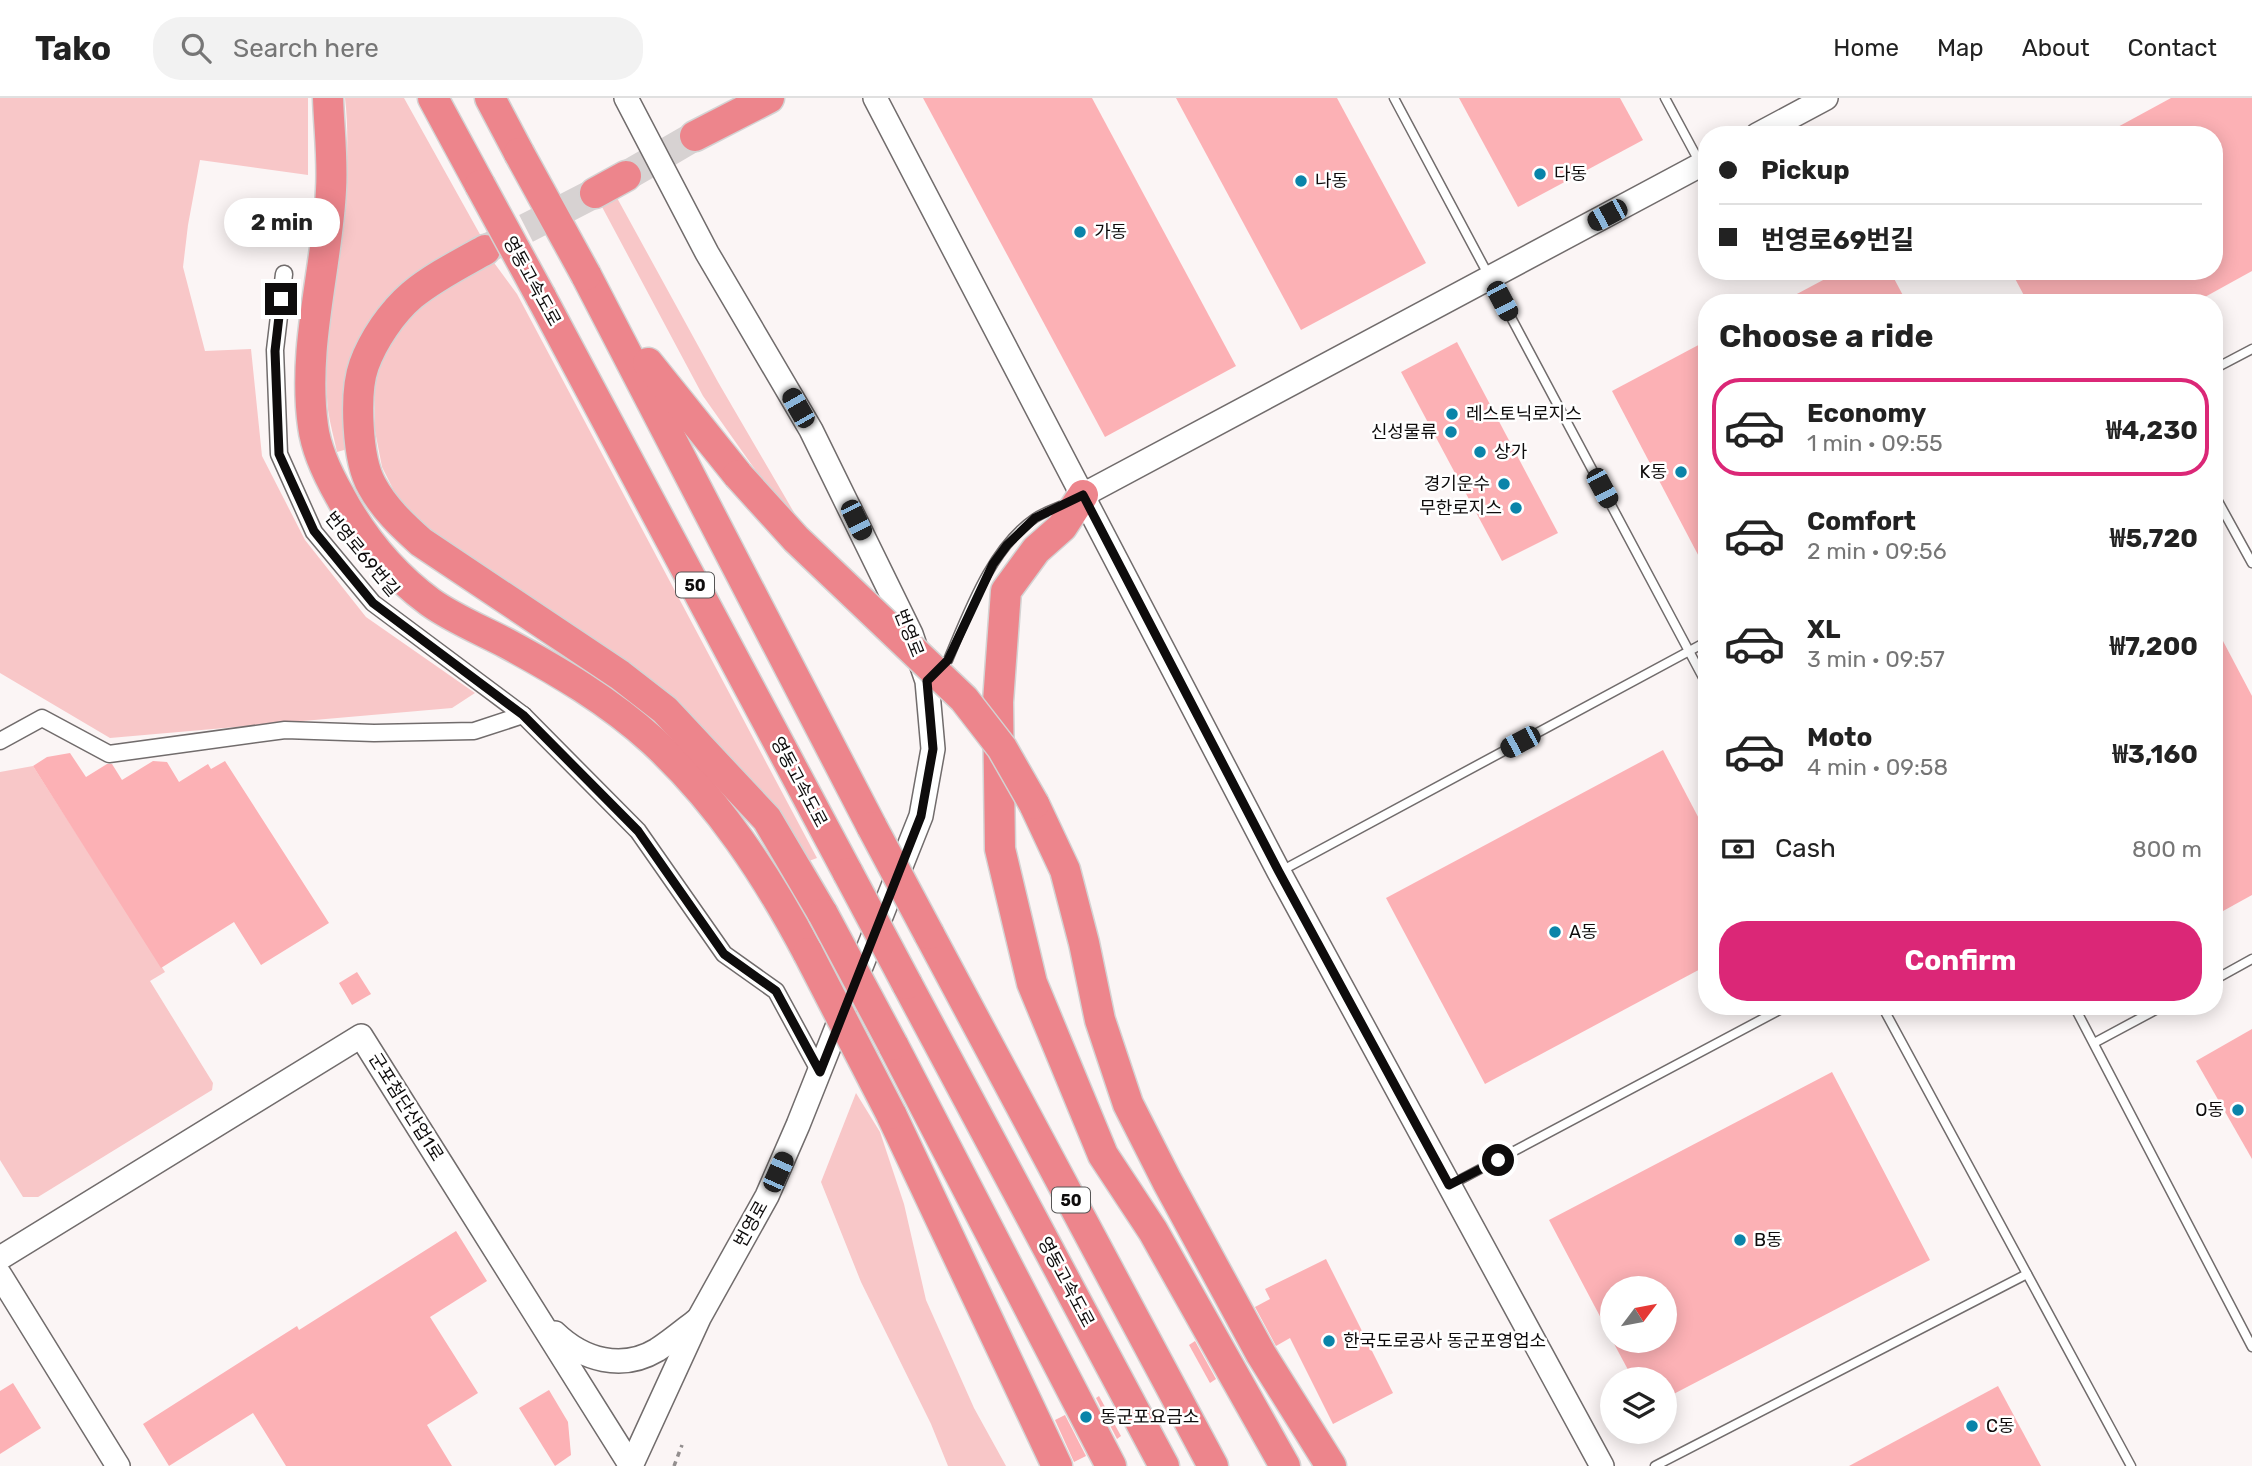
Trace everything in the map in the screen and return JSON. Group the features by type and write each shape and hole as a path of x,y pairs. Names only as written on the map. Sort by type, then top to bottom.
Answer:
{"highway":[{"path":"328,98 331,188 310,371 313,428 328,474 348,512 395,573 431,603 560,672 612,707 652,740 698,786 745,844 779,898 891,1114 1057,1466"},
{"name":"영동고속도로","path":"433,98 1164,1466"},
{"name":"50","path":"490,98 604,306 872,827 1213,1466"},
{"path":"695,136 769,98"},
{"path":"595,193 626,176"},
{"path":"485,250 411,296 386,324 363,366 358,417 360,449 370,484 392,516 421,542 620,675 665,710 767,819 823,914 893,1045 1111,1466"},
{"path":"604,306 738,475 796,539 964,699 1002,748 1034,804 1065,870 1100,1020 1128,1104 1261,1354 1331,1466"},
{"path":"1083,495 1062,527 1036,550 1006,592 998,702 1000,849 1032,983 1102,1154 1153,1231 1285,1466"}],"street":[{"name":"번영로","path":"626,98 707,253 811,430 911,634 927,681 933,749 921,816 820,1072 767,1196 699,1318 631,1466"},
{"path":"875,98 1279,872 1602,1466"},
{"path":"1774,126 1826,98"},
{"path":"1083,495 1698,166"},
{"name":"번영로69번길","path":"284,274 275,351 279,454 314,531 373,603 523,715 638,831 724,954 776,991 820,1072"},
{"path":"0,741 41,718 109,754 285,730 374,733 474,731 523,715"},
{"name":"군포첨단산업1로","path":"0,1258 361,1036 631,1466"},
{"path":"0,1275 118,1466"},
{"path":"541,1321 562,1340 583,1353 617,1362 639,1358 656,1350 699,1318"}],"lane":[{"path":"1395,98 1698,668"},
{"path":"1665,98 1698,154"},
{"path":"2223,364 2252,349"},
{"path":"927,681 948,660 993,564 1007,545 1035,518 1083,495"},
{"path":"2223,511 2252,563"},
{"path":"1279,872 1698,646"},
{"path":"2223,974 2252,959"},
{"path":"1449,1185 1770,1015"},
{"path":"1887,1015 2132,1466"},
{"path":"2079,1015 2252,1347"},
{"path":"2094,1043 2146,1015"},
{"path":"1654,1466 2027,1274"}],"path":[{"path":"674,1466 682,1445"}],"shaded area":[{"path":"0,98 308,98 308,175 200,160 183,267 205,351 251,349 262,456 305,540 366,617 475,693 452,708 110,738 0,673"},
{"path":"345,98 404,98 482,238 394,294 351,448 337,452 328,410 326,371 346,176"},
{"path":"616,196 718,382 806,533 761,478 703,396 601,205"},
{"path":"492,260 517,294 817,858 809,861 678,707 479,562 426,530 399,501 382,467 375,431 374,374 392,336 416,305"},
{"path":"33,766 165,972 150,981 213,1083 212,1090 38,1197 23,1197 0,1160 0,772"},
{"path":"856,1093 880,1132 904,1204 926,1300 974,1408 1006,1466 948,1466 931,1424 861,1282 821,1182"}],"building":[{"name":"가동","path":"923,98 1092,98 1236,366 1105,437"},
{"name":"나동","path":"1176,98 1337,98 1426,263 1301,330"},
{"name":"다동","path":"1459,98 1620,98 1643,140 1518,207"},
{"path":"2171,98 2252,98 2252,271 2210,294 2023,294 2016,280 2223,280 2223,126 2120,126"},
{"path":"1823,280 1895,280 1902,294 1797,294"},
{"name":"상가","path":"1457,342 1558,533 1502,561 1401,372"},
{"name":"K동","path":"1698,345 1698,555 1612,391"},
{"path":"2223,641 2252,696 2252,895 2223,911"},
{"name":"A동","path":"1663,750 1698,817 1698,970 1485,1084 1386,898"},
{"path":"70,753 86,777 107,764 112,764 122,780 153,761 167,762 179,782 208,764 211,769 225,761 329,923 261,965 234,922 161,968 33,766 47,757"},
{"path":"357,972 371,994 352,1005 339,983"},
{"name":"O동","path":"2252,1029 2252,1159 2196,1061"},
{"name":"B동","path":"1832,1072 1930,1260 1677,1392 1677,1367 1627,1367 1619,1353 1677,1353 1677,1276 1600,1276 1600,1316 1549,1220"},
{"path":"456,1231 487,1281 430,1317 478,1393 427,1425 452,1466 286,1466 253,1413 169,1466 143,1424 297,1326 299,1330"},
{"name":"한국도로공사 동군포영업소","path":"1326,1259 1393,1393 1333,1424 1290,1338 1276,1346 1255,1307 1270,1299 1265,1289"},
{"path":"1195,1341 1216,1379 1210,1383 1189,1345"},
{"path":"13,1383 41,1428 0,1454 0,1391"},
{"name":"C동","path":"1998,1386 2041,1466 1849,1466"},
{"path":"549,1390 568,1422 571,1455 555,1466 519,1408"},
{"path":"1099,1396 1121,1436 1117,1439 1096,1398"},
{"path":"1065,1415 1086,1456 1074,1462 1055,1420"}],"tunnel":[{"path":"626,176 695,136"},
{"path":"486,249 595,193"}],"place":[{"name":"다동","path":"1540,174"},
{"name":"나동","path":"1301,181"},
{"name":"가동","path":"1080,232"},
{"name":"레스토닉로지스","path":"1452,414"},
{"name":"신성물류","path":"1451,432"},
{"name":"상가","path":"1480,452"},
{"name":"K동","path":"1681,472"},
{"name":"경기운수","path":"1504,484"},
{"name":"무한로지스","path":"1516,508"},
{"name":"A동","path":"1555,932"},
{"name":"O동","path":"2238,1110"},
{"name":"B동","path":"1740,1240"},
{"name":"한국도로공사 동군포영업소","path":"1329,1341"},
{"name":"동군포요금소","path":"1086,1417"},
{"name":"C동","path":"1972,1426"}],"route":[{"path":"281,299 275,351 279,454 314,531 373,603 523,715 638,831 724,954 776,991 820,1072 921,816 933,749 927,681 948,660 993,564 1007,545 1035,518 1083,495 1279,872 1449,1185 1498,1160"}]}
